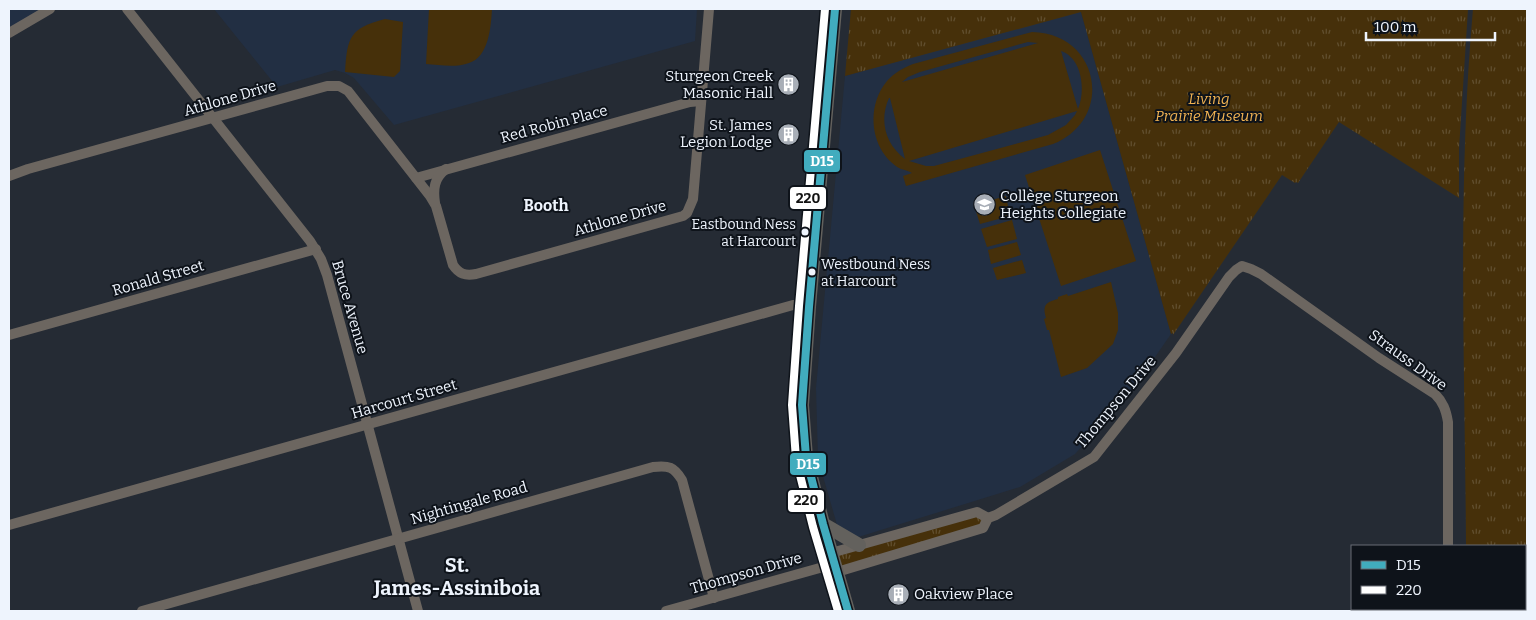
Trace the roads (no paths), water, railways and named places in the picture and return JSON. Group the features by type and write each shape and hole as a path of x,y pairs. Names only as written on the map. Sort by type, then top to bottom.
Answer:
{"main road":[{"path":"835,9 802,388 803,435 806,457 823,524 848,611"},
{"path":"823,524 859,546"}],"street":[{"path":"9,33 50,9"},
{"name":"Bruce Avenue","path":"127,9 316,249 327,274 418,611"},
{"name":"Athlone Drive","path":"446,169 436,180 434,188 436,206 453,265 461,274 469,275 683,216 687,213 692,199 709,9"},
{"name":"Athlone Drive","path":"9,176 28,169 327,86 339,86 348,91 436,206"},
{"name":"Red Robin Place","path":"416,178 690,102 701,101"},
{"name":"Ronald Street","path":"9,335 316,249"},
{"name":"Strauss Drive","path":"1236,270 1242,266 1260,274 1440,400 1447,414 1448,422 1448,545"},
{"name":"Thompson Drive","path":"666,611 834,563 983,528 988,518 1094,457 1176,353 1229,277 1236,270"},
{"name":"Harcourt Street","path":"9,525 793,305 809,307"},
{"name":"Nightingale Road","path":"142,611 653,467 664,466 676,470 682,480 714,598"},
{"name":"Thompson Drive","path":"834,563 859,546 978,512 988,518"}],"place":[{"name":"Sturgeon Creek Masonic Hall","path":"789,85"},
{"name":"St. James Legion Lodge","path":"788,134"},
{"name":"Collège Sturgeon Heights Collegiate","path":"984,205"},
{"name":"Eastbound Ness at Harcourt","path":"805,232"},
{"name":"Westbound Ness at Harcourt","path":"812,272"},
{"name":"Oakview Place","path":"898,594"}],"district":[{"name":"Booth","path":"546,205"},
{"name":"St. James-Assiniboia","path":"457,576"}],"park label":[{"name":"Living Prairie Museum","path":"1209,108"}]}
